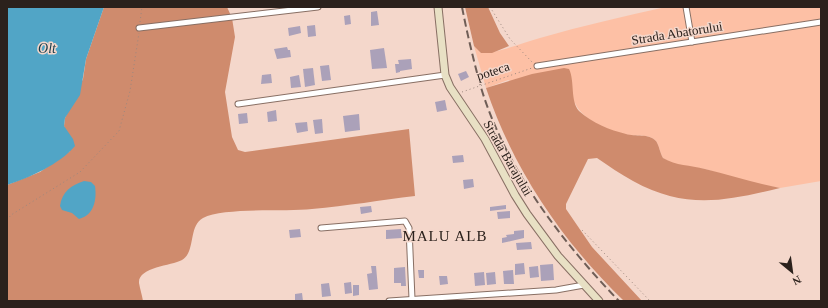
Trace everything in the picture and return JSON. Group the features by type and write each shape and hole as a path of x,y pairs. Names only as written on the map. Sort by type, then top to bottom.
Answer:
{"street":[{"path":"139,28 318,7"},
{"name":"Strada Barajului","path":"438,7 445,75 455,95 485,138 515,195 527,214 558,256 599,301"},
{"path":"686,7 692,42"},
{"name":"Strada Abatorului","path":"537,66 821,22"},
{"path":"238,104 445,75"},
{"path":"321,228 405,221 409,228 412,299"},
{"path":"389,301 556,290 584,285"}],"path":[{"path":"7,220 80,172 119,131 130,92 142,7"},
{"path":"490,7 510,39 537,66"},
{"name":"poteca","path":"455,95 480,84 537,66"},
{"path":"582,230 650,301"}],"shaded area":[{"path":"104,7 227,7 232,18 235,37 225,92 232,137 238,150 245,152 409,129 415,196 301,210 225,212 203,218 195,227 189,251 182,260 149,270 140,278 139,283 143,301 7,301 7,185 40,172 70,151 64,126 65,118 83,79 86,59"},
{"path":"465,7 488,7 500,33 509,46 492,53 481,53 474,46"},
{"path":"666,7 821,7 821,181 780,188 751,183 705,169 674,165 663,158 656,141 651,137 622,134 598,125 584,115 575,103 508,80 486,88 474,46 481,53 488,53 572,29"},
{"path":"564,68 569,69 571,74 573,96 576,107 584,115 595,122 630,135 650,137 656,141 663,158 673,163 705,169 780,188 723,199 688,199 671,196 652,190 628,178 597,158 588,159 566,204 566,209 592,247 642,301 624,301 580,254 560,229 542,202 510,147 486,88 532,74"}],"water":[{"name":"Olt","path":"7,7 104,7 86,59 80,95 65,118 64,126 73,139 75,146 69,153 44,170 7,185"},
{"path":"84,181 91,182 95,186 95,202 88,214 79,219 72,213 62,210 60,206 65,193 71,187"}],"building":[{"path":"377,11 379,25 371,26 371,12"},
{"path":"350,15 351,24 345,25 344,16"},
{"path":"315,25 316,36 308,37 307,26"},
{"path":"300,26 301,33 289,36 288,28"},
{"path":"287,47 288,50 290,50 291,57 277,59 274,49"},
{"path":"384,48 387,68 372,69 370,50"},
{"path":"411,59 412,69 396,73 395,64 399,64 398,60"},
{"path":"329,65 331,80 322,81 320,66"},
{"path":"313,68 315,85 305,87 303,69"},
{"path":"466,71 469,77 461,81 458,74"},
{"path":"271,74 272,83 261,84 262,75"},
{"path":"299,75 301,87 291,88 290,77"},
{"path":"445,100 447,110 437,112 435,102"},
{"path":"276,110 277,121 268,122 267,112"},
{"path":"247,113 248,123 239,124 238,114"},
{"path":"359,114 360,130 345,132 343,116"},
{"path":"322,119 323,133 315,134 313,120"},
{"path":"307,122 308,131 297,133 295,123"},
{"path":"463,155 464,162 453,163 452,156"},
{"path":"473,179 474,187 464,189 463,180"},
{"path":"506,205 506,209 490,211 490,207"},
{"path":"371,206 372,212 361,214 360,207"},
{"path":"510,211 510,218 498,219 497,212"},
{"path":"300,229 301,237 290,238 289,230"},
{"path":"401,229 402,238 386,239 386,230"},
{"path":"524,230 524,238 502,243 502,238 507,237 506,235 514,234 514,231"},
{"path":"531,242 532,249 517,250 516,243"},
{"path":"524,263 525,274 515,275 515,264"},
{"path":"553,264 554,280 541,281 540,265"},
{"path":"371,266 376,266 378,289 369,290 367,274 372,273"},
{"path":"538,266 539,277 530,278 529,267"},
{"path":"405,267 406,286 401,286 401,283 394,283 394,268"},
{"path":"418,270 424,270 424,278 419,278"},
{"path":"513,270 514,284 504,284 503,271"},
{"path":"484,272 485,285 475,286 474,273"},
{"path":"495,272 496,284 487,285 486,273"},
{"path":"439,276 447,276 448,284 440,285"},
{"path":"351,282 352,293 345,294 344,283"},
{"path":"329,283 331,296 322,297 321,284"},
{"path":"353,285 359,285 359,295 353,296"},
{"path":"302,293 303,301 295,301 295,294"}],"railway":[{"path":"462,7 480,84 490,114 503,144 536,200 576,253 619,301"}],"district":[{"name":"MALU ALB","path":"445,236"}]}
